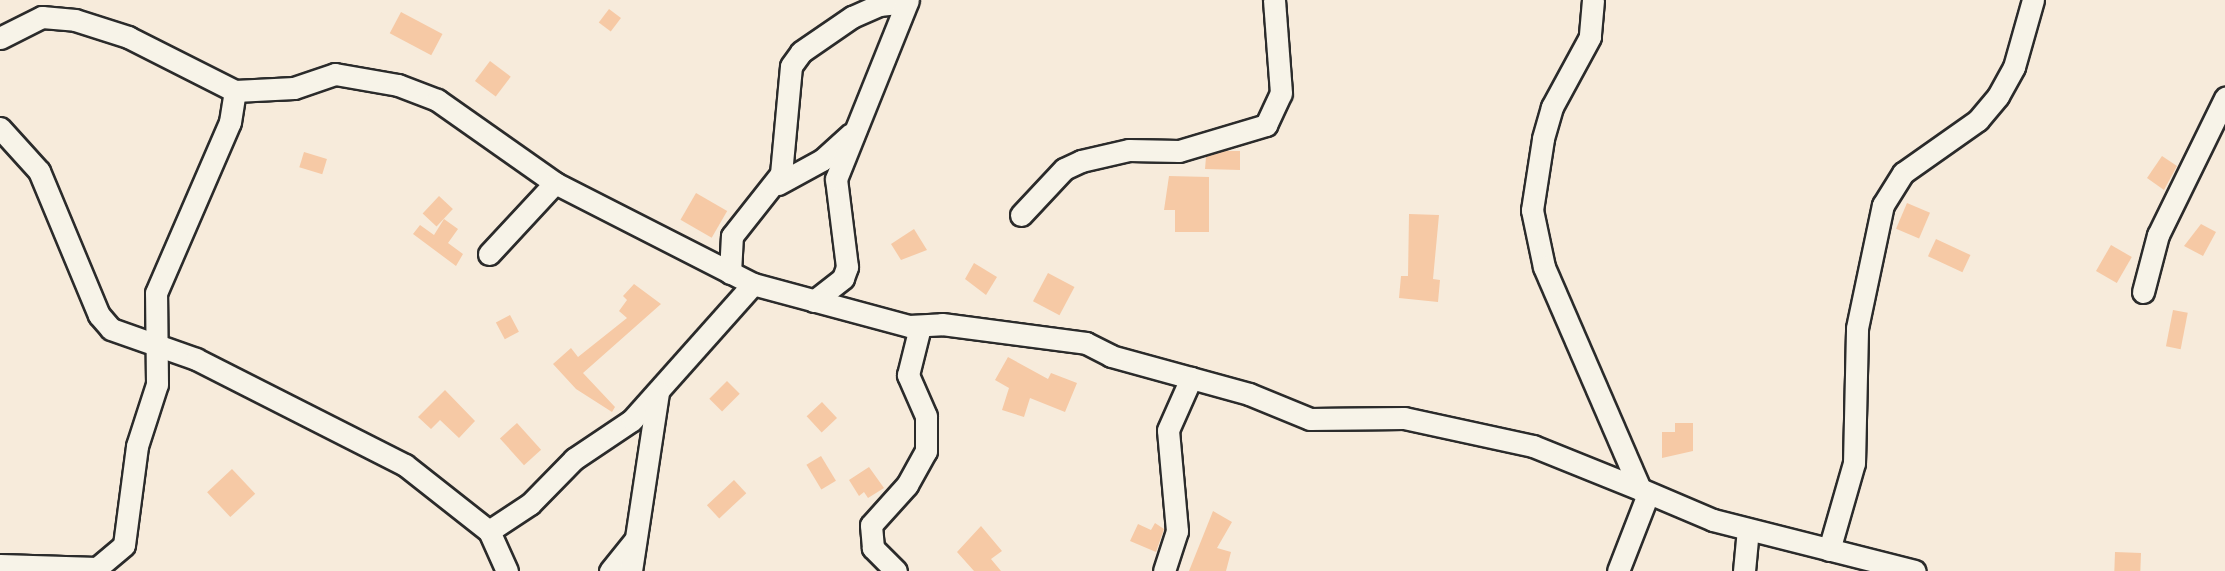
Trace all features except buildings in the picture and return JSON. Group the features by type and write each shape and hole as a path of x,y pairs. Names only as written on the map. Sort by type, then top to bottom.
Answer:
{"street":[{"path":"1021,215 1064,169 1081,160 1129,150 1179,151 1266,125 1281,93 1273,0"},
{"path":"1593,0 1590,37 1552,107 1543,139 1532,210 1544,267 1644,492 1618,571"},
{"path":"1829,550 1854,463 1857,328 1883,205 1903,173 1978,120 1998,96 2014,67 2033,0"},
{"path":"814,301 843,278 847,267 836,186 852,134 907,1"},
{"path":"778,184 784,156 785,85 801,52 852,17 879,5 907,1"},
{"path":"0,38 42,18 75,20 128,37 235,91 294,88 335,74 398,85 437,100 555,183 753,284 920,327 942,324 1066,339 1321,421 1404,418 1533,446 1644,492 1748,529 1915,571"},
{"path":"0,565 97,568 117,555 124,544 137,446 157,384 153,345 159,283 230,122 235,91"},
{"path":"2143,292 2158,235 2225,98"},
{"path":"2,133 39,171 99,315 111,329 196,359 405,465 489,531 507,571"},
{"path":"730,273 732,236 778,184 822,160 852,134"},
{"path":"489,254 555,183"},
{"path":"489,531 530,504 561,471 624,426 658,392 753,284"},
{"path":"896,571 873,548 871,525 907,485 926,452 926,416 908,374 920,327"},
{"path":"1164,571 1177,531 1168,430 1191,377"},
{"path":"631,571 658,392"},
{"path":"1744,571 1748,529"},
{"path":"610,571 634,541"}]}
